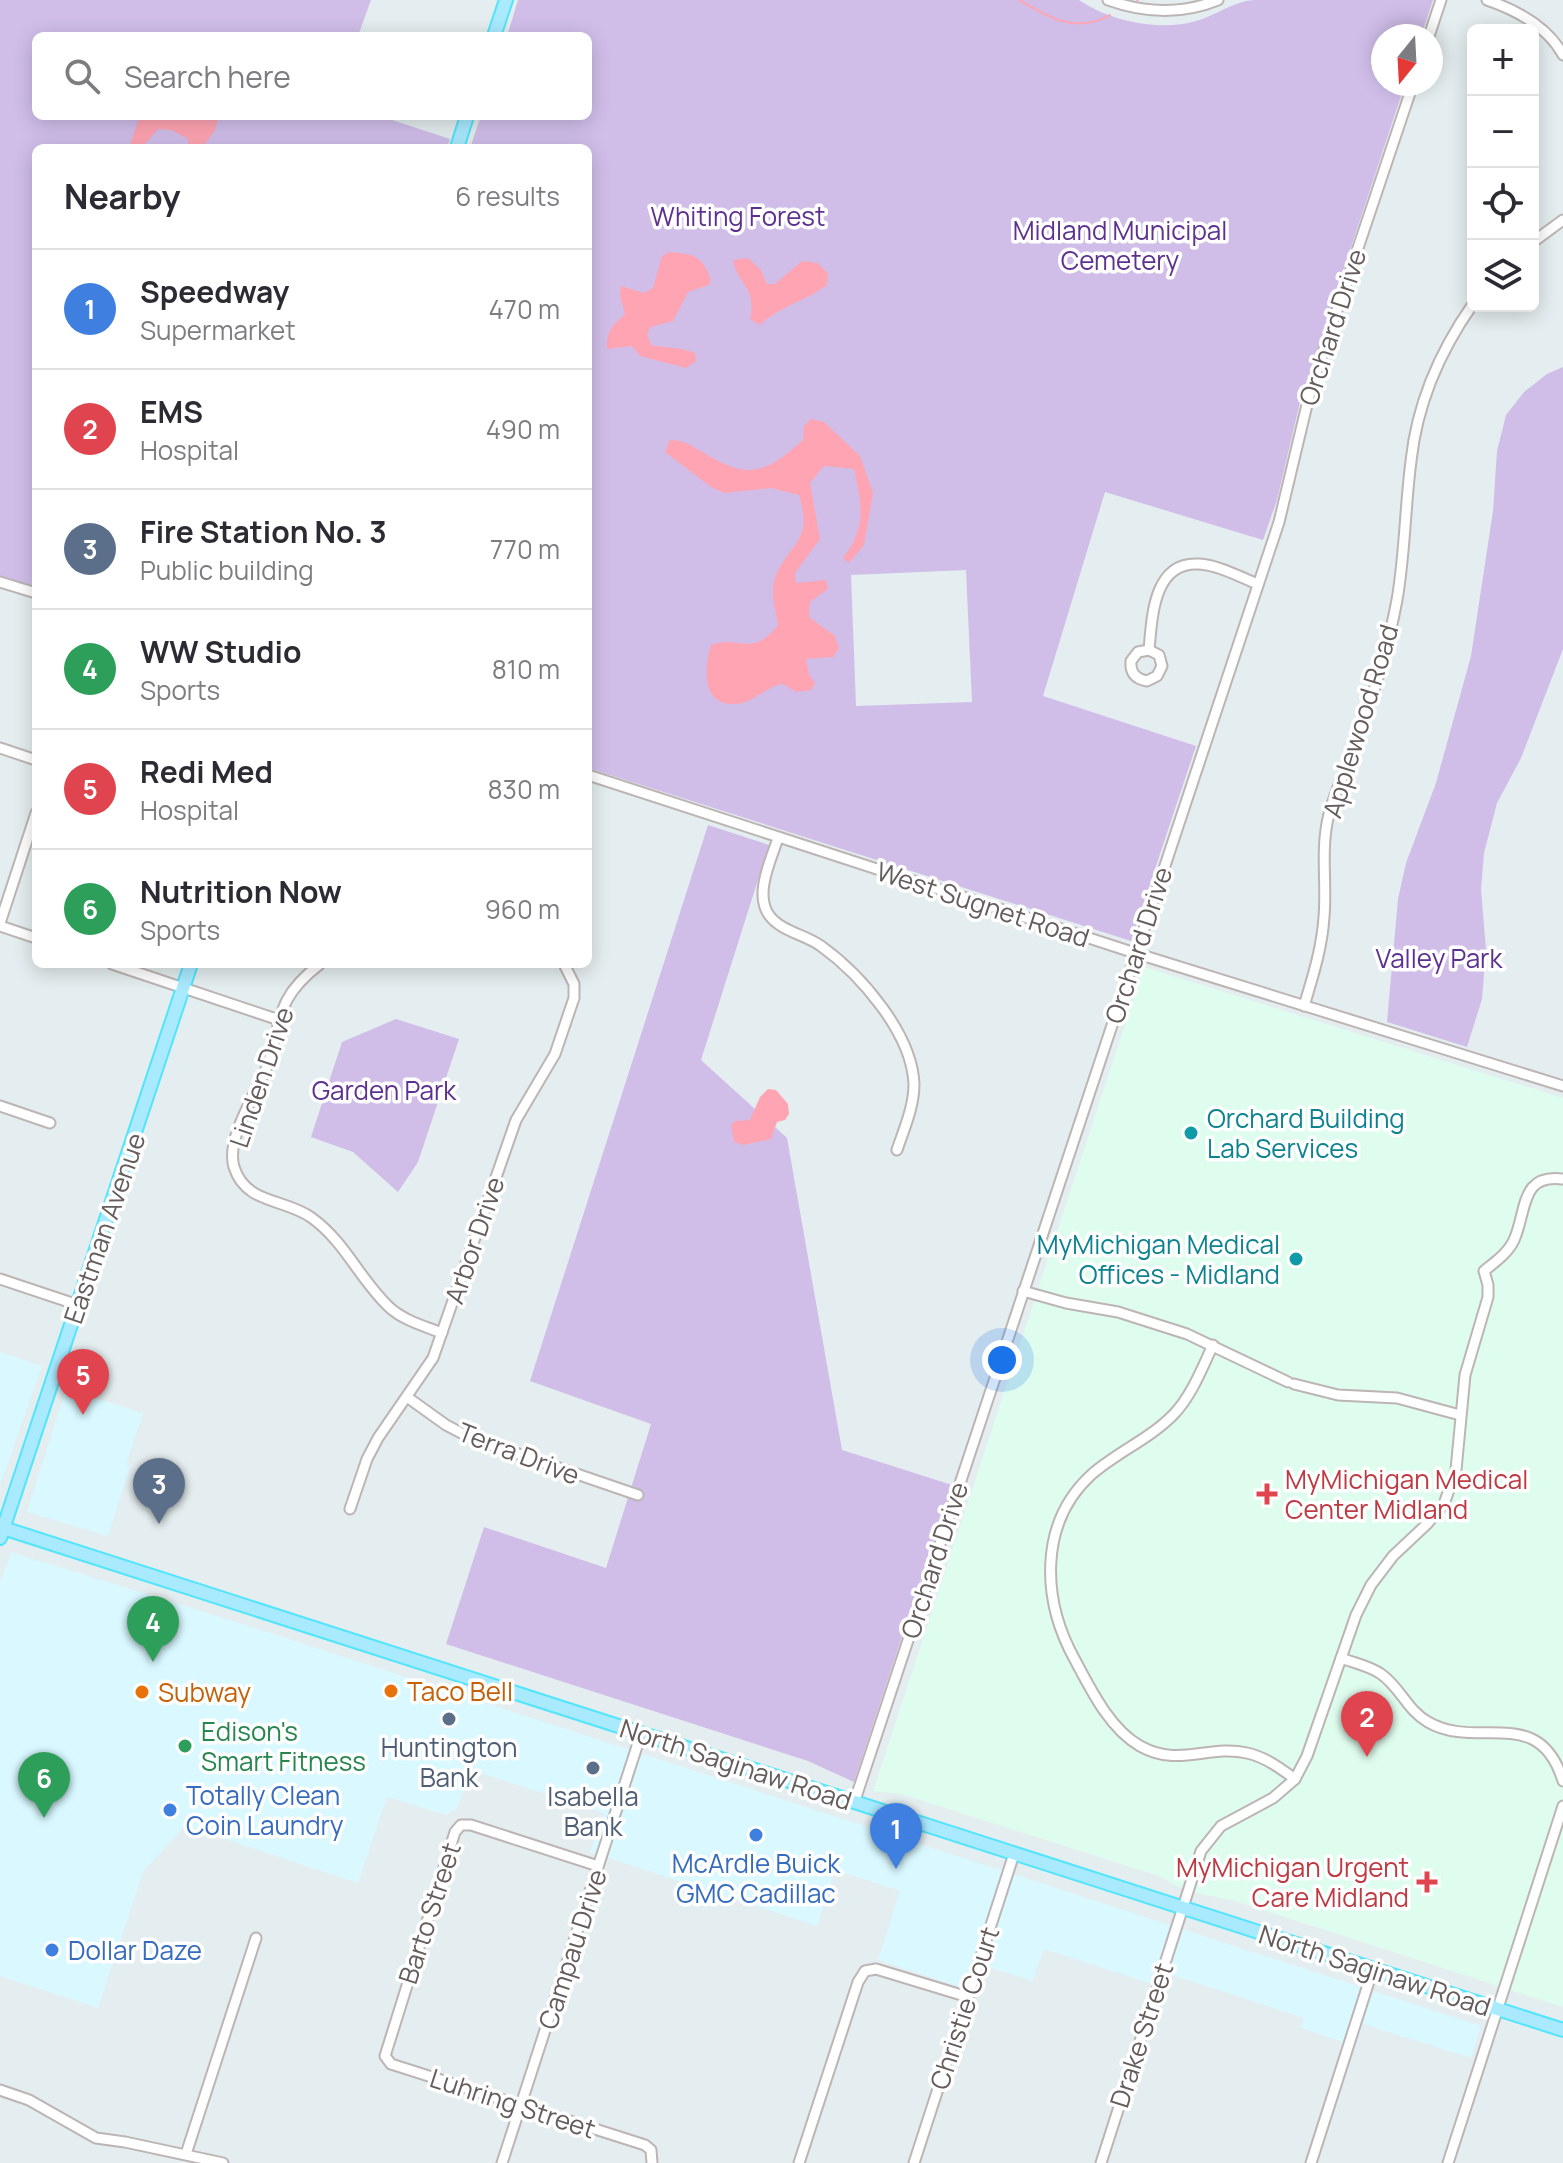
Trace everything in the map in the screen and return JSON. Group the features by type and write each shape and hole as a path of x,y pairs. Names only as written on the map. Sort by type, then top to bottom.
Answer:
{"main road":[{"path":"495,32 506,0"},
{"path":"458,144 466,120"},
{"name":"Eastman Avenue","path":"1,1531 190,968"},
{"name":"North Saginaw Road","path":"1,1531 1563,2030"}],"street":[{"path":"1108,0 1137,8 1171,11 1218,0"},
{"path":"1433,24 1441,0"},
{"path":"1487,0 1520,13 1533,22 1563,55"},
{"name":"Orchard Drive","path":"854,1803 1258,584 1284,503 1309,396 1409,96"},
{"path":"1536,240 1563,220"},
{"name":"Applewood Road","path":"1304,1006 1321,944 1327,824 1381,667 1397,598 1417,426 1435,370 1468,312"},
{"path":"1149,650 1161,585 1169,574 1182,566 1199,564 1258,584"},
{"path":"0,582 32,592"},
{"path":"0,748 32,759"},
{"name":"West Sugnet Road","path":"592,776 1135,953 1562,1082"},
{"path":"32,825 0,925 32,937"},
{"path":"778,838 767,870 763,896 768,914 779,924 820,945 866,984 902,1044 909,1062 914,1085 897,1150"},
{"path":"124,968 279,1020"},
{"name":"Linden Drive","path":"316,968 296,986 286,1001 267,1065 237,1135 233,1165 246,1189 264,1200 308,1215 343,1246 388,1307 413,1322 442,1333"},
{"name":"Arbor Drive","path":"350,1509 367,1459 378,1438 433,1358 516,1120 555,1054 574,998 574,984 566,968"},
{"path":"0,1106 50,1123"},
{"path":"1213,1345 1190,1393 1173,1415 1160,1428 1091,1476 1068,1505 1051,1552 1051,1593 1061,1631 1075,1661 1116,1724 1130,1739 1149,1750 1171,1756 1231,1751 1250,1753 1274,1764 1295,1779 1307,1756 1360,1606 1378,1574 1437,1515 1449,1495 1456,1470 1465,1375 1488,1297 1484,1271 1510,1247 1534,1185 1544,1179 1563,1179"},
{"path":"0,1279 78,1305"},
{"path":"1023,1291 1066,1303 1118,1312 1213,1345 1291,1383 1338,1395 1397,1398 1460,1415"},
{"name":"Terra Drive","path":"407,1397 446,1425 481,1443 638,1495"},
{"path":"1341,1658 1382,1674 1411,1709 1440,1728 1460,1733 1505,1731 1534,1740 1554,1759 1563,1781"},
{"name":"Campau Drive","path":"502,2163 641,1734"},
{"name":"Drake Street","path":"1101,2163 1198,1857 1210,1836 1227,1822 1273,1798 1295,1779"},
{"path":"1448,2163 1563,1806"},
{"name":"Barto Street","path":"386,2048 455,1832 461,1825 471,1825 598,1866"},
{"name":"Christie Court","path":"914,2163 1014,1854"},
{"path":"186,2154 256,1938"},
{"path":"799,2163 858,1982 865,1971 876,1969 968,1997"},
{"path":"1311,2163 1373,1969"},
{"name":"Luhring Street","path":"386,2048 385,2056 391,2064 645,2145 651,2150 652,2163"},
{"path":"0,2090 29,2100 96,2138 223,2163"}],"shaded area":[{"path":"139,120 218,120 205,144 189,144 187,138 171,130 158,129 145,144 130,144"},
{"path":"669,252 696,257 711,280 709,285 688,292 673,321 651,327 647,333 651,345 695,353 696,361 686,368 640,356 632,346 607,349 611,329 625,314 620,296 621,286 644,293 653,288 662,256"},
{"path":"748,258 761,270 767,284 775,284 802,261 817,263 828,273 827,285 760,325 750,319 749,293 733,260"},
{"path":"811,419 824,422 860,456 873,493 864,545 849,563 843,558 856,536 860,515 854,469 824,466 810,483 820,539 795,573 796,583 826,580 828,589 810,602 809,617 835,636 839,648 833,657 806,659 809,675 815,683 811,690 796,692 783,684 742,703 725,703 716,699 708,684 707,664 711,645 760,641 778,625 774,581 782,563 799,540 804,522 803,510 799,495 771,488 724,493 711,487 665,452 670,440 680,441 719,462 745,470 756,469 778,460 803,440 804,426"},
{"name":"MyMichigan Medical Center Midland","path":"1144,967 1563,1098 1563,2007 1232,1900 1204,1895 1174,1885 1162,1877 901,1794 873,1791"},
{"path":"768,1089 776,1090 788,1104 789,1114 785,1120 777,1122 771,1139 744,1145 734,1142 731,1125 735,1121 750,1120 760,1097"},
{"path":"0,1352 42,1366 0,1486"},
{"path":"66,1389 143,1413 108,1536 27,1512"},
{"path":"11,1552 227,1619 1481,2026 1471,2058 1363,2024 1355,2046 1301,2028 1304,2018 1172,1975 1167,1989 1044,1949 1032,1981 973,1962 964,1986 960,1987 878,1960 900,1891 835,1870 817,1926 590,1852 604,1813 471,1770 457,1808 446,1815 387,1797 358,1883 185,1826 143,1872 98,2008 0,1976 0,1583"}],"green space":[{"path":"0,0 371,0 359,32 32,32 32,120 392,120 450,139 448,144 32,144 32,588 0,577"},
{"path":"518,0 1079,0 1120,19 1167,25 1196,21 1254,0 1433,0 1425,24 1371,24 1371,96 1401,96 1301,398 1277,500 1263,540 1105,492 1043,696 1196,746 1131,941 592,769 592,144 471,144 480,120 592,120 592,32 508,32","holes":["966,570 972,702 856,706 851,575"]},
{"name":"Valley Park","path":"1563,367 1563,649 1521,758 1497,803 1484,853 1481,889 1486,950 1482,999 1467,1047 1387,1022 1398,899 1406,863 1436,783 1471,656 1493,511 1497,451 1506,415 1524,392 1547,374"},
{"path":"708,825 769,845 701,1060 787,1138 842,1450 952,1485 854,1782 808,1761 446,1644 484,1527 606,1568 651,1424 530,1381"},
{"name":"Garden Park","path":"396,1019 459,1039 418,1162 398,1192 353,1152 311,1137 342,1042"}],"waterway":[{"path":"1019,0 1052,18 1074,23 1098,21 1110,15"}],"place":[{"name":"Orchard Building Lab Services","path":"1191,1133"},
{"name":"MyMichigan Medical Offices - Midland","path":"1296,1259"},
{"name":"Redi Med","path":"83,1415"},
{"name":"MyMichigan Medical Center Midland","path":"1267,1494"},
{"name":"Fire Station No. 3","path":"159,1524"},
{"name":"WW Studio","path":"153,1662"},
{"name":"Taco Bell","path":"391,1691"},
{"name":"Subway","path":"142,1692"},
{"name":"Huntington Bank","path":"449,1719"},
{"name":"Edison's Smart Fitness","path":"185,1746"},
{"name":"EMS","path":"1367,1757"},
{"name":"Isabella Bank","path":"593,1768"},
{"name":"Totally Clean Coin Laundry","path":"170,1810"},
{"name":"Nutrition Now","path":"44,1818"},
{"name":"McArdle Buick GMC Cadillac","path":"756,1835"},
{"name":"Speedway","path":"896,1869"},
{"name":"MyMichigan Urgent Care Midland","path":"1427,1882"},
{"name":"Dollar Daze","path":"52,1950"}],"park label":[{"name":"Whiting Forest","path":"738,216"},
{"name":"Midland Municipal Cemetery","path":"1120,245"}]}
